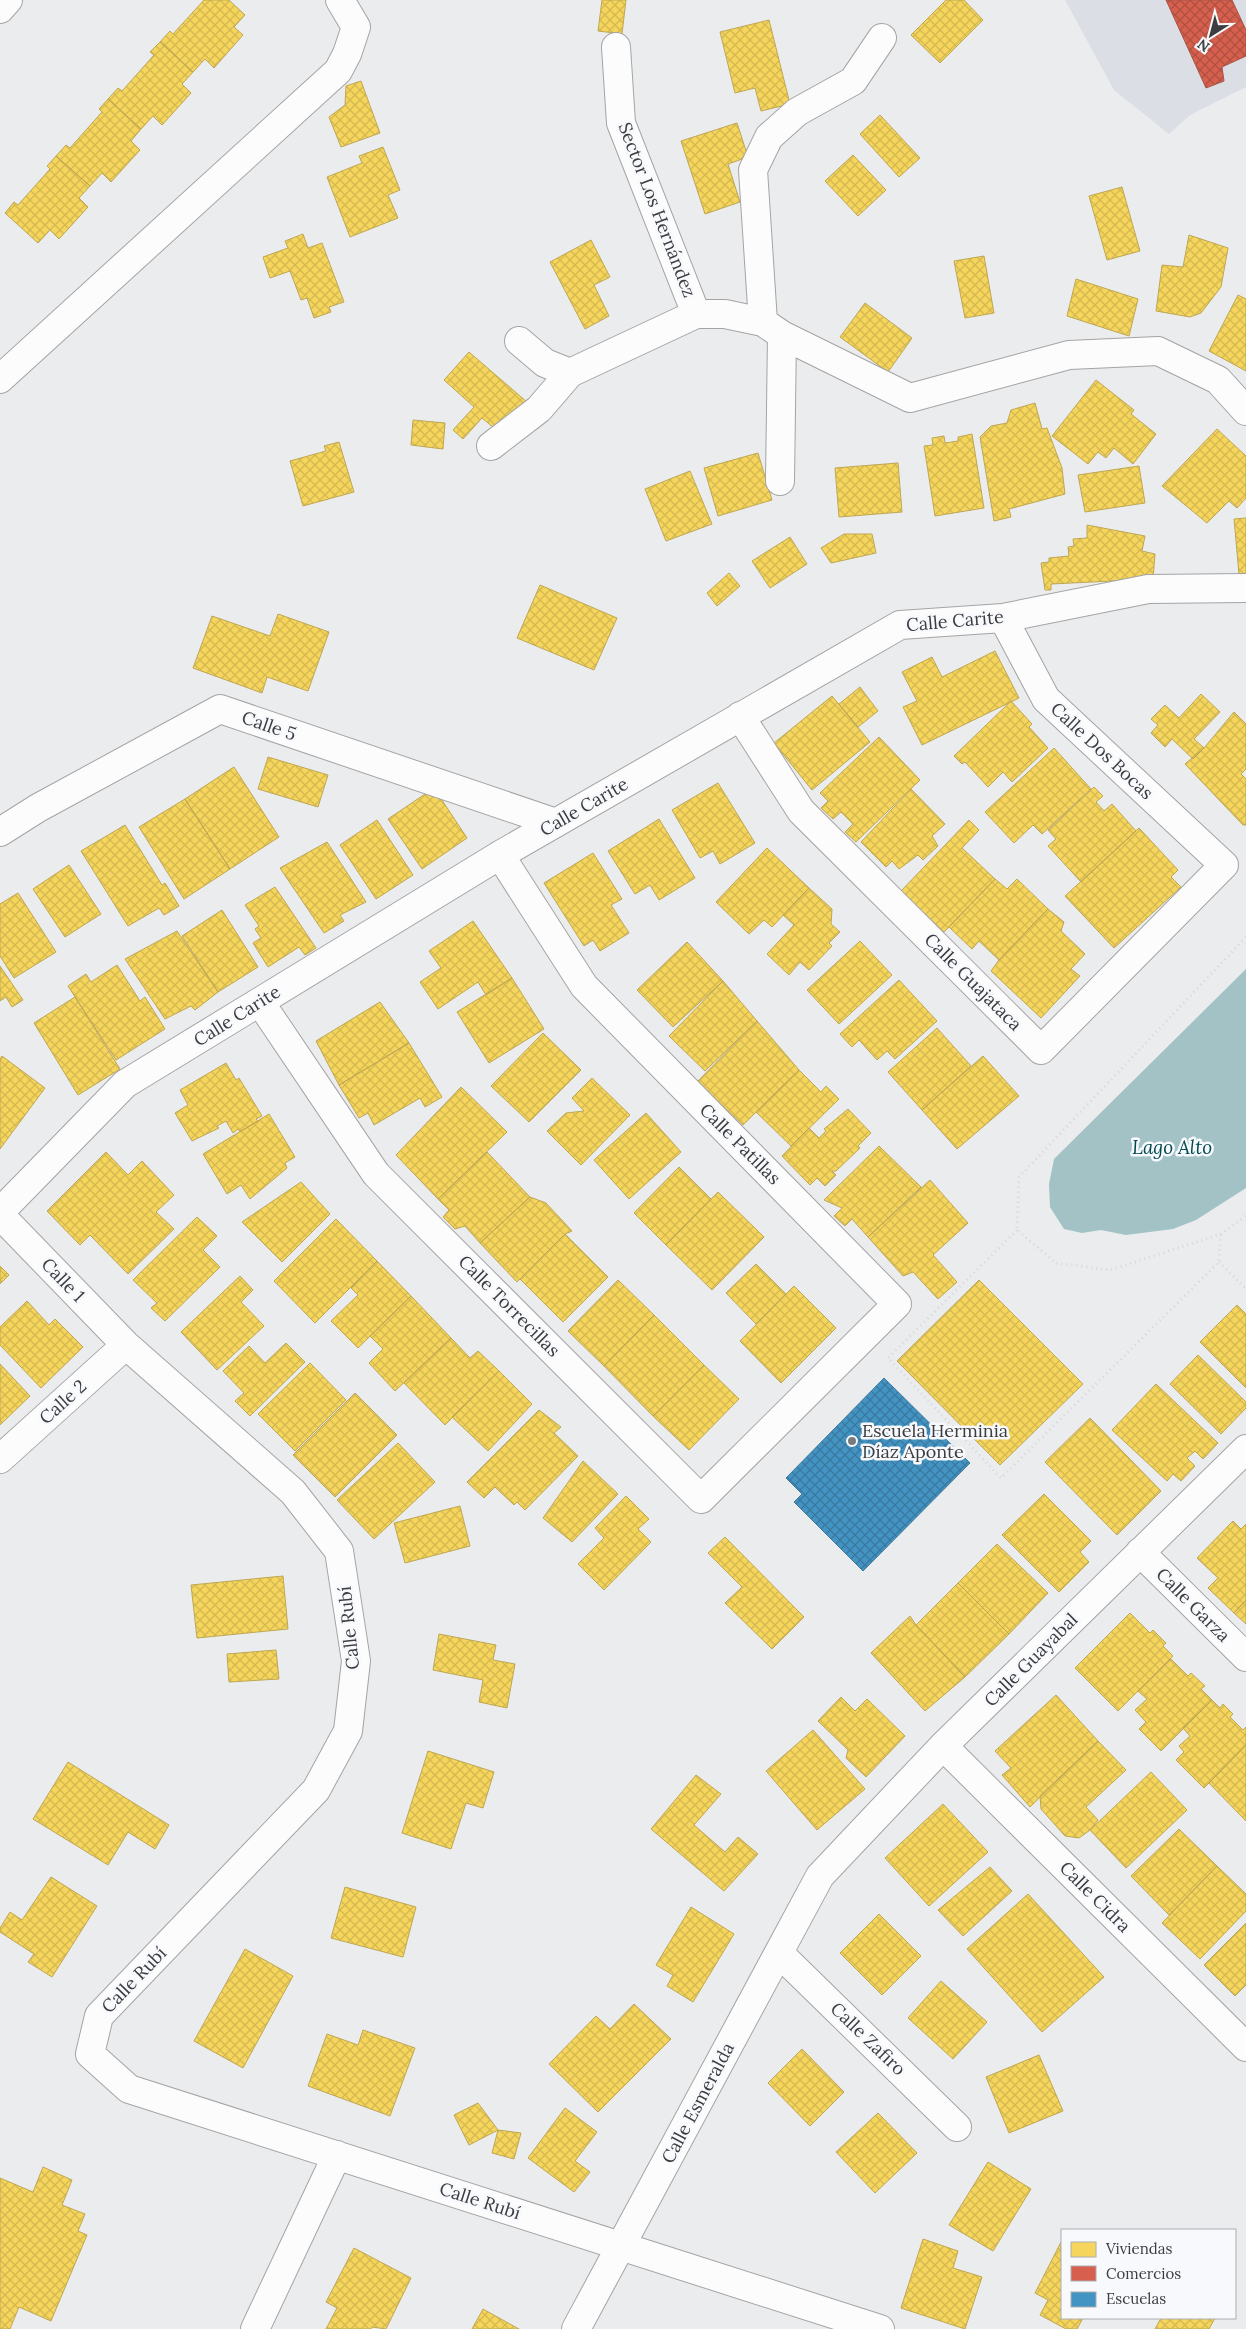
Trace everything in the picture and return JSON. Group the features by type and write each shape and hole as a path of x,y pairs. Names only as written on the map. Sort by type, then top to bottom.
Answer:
{"street":[{"path":"0,9 8,0"},
{"path":"0,380 338,70 347,54 356,27 340,0"},
{"path":"780,481 773,329 753,170 769,137 797,112 853,81 882,38"},
{"name":"Sector Los Hernández","path":"616,46 621,123 696,314"},
{"name":"Sector Los Hernández","path":"491,446 539,409 570,373 696,314 725,314 773,329 910,398 1070,355 1158,350 1218,380 1246,410"},
{"path":"519,342 546,363 570,373"},
{"name":"Calle Carite","path":"0,1212 126,1084 500,855 900,625 1003,618 1148,589 1246,588"},
{"name":"Calle Dos Bocas","path":"1003,618 1046,699 1224,865"},
{"name":"Calle 5","path":"1,829 220,709 556,823"},
{"name":"Calle Guajataca","path":"740,716 801,811 1041,1050 1224,865"},
{"name":"Calle Patillas","path":"500,855 584,986 897,1304 788,1412"},
{"name":"Calle Torrecillas","path":"260,1002 376,1174 701,1498 788,1412"},
{"name":"Calle 1","path":"0,1216 126,1345"},
{"name":"Calle 2","path":"0,1459 126,1345"},
{"name":"Calle Rubí","path":"126,1345 293,1492 339,1551 356,1661 348,1731 316,1790 99,2016 90,2054 130,2089 880,2329"},
{"name":"Calle Guayabal","path":"820,1876 943,1746 1246,1449"},
{"name":"Calle Garza","path":"1140,1552 1246,1657"},
{"name":"Calle Cidra","path":"943,1746 1246,2047"},
{"name":"Calle Esmeralda","path":"576,2329 820,1876"},
{"name":"Calle Zafiro","path":"779,1953 957,2127"},
{"path":"255,2329 336,2155"}],"path":[{"path":"1221,1234 1219,1262 1001,1478 888,1358 1017,1230 1019,1177 1246,937"},
{"path":"1017,1230 1056,1262 1110,1270 1221,1234 1246,1216"},
{"path":"1219,1262 1246,1289"}],"shaded area":[{"path":"1065,0 1246,0 1246,87 1190,115 1169,134 1114,90"}],"water":[{"name":"Lago Alto","path":"1246,969 1246,1188 1196,1220 1173,1229 1126,1235 1101,1230 1082,1233 1064,1229 1050,1207 1049,1184 1054,1159"}],"building: Viviendas":[{"path":"204,0 229,0 245,15 234,27 243,35 214,68 205,59 193,72 160,42 170,31 173,34"},
{"path":"602,0 626,0 622,34 598,31"},
{"path":"946,0 964,0 983,20 940,63 911,35"},
{"path":"769,20 790,104 761,111 755,88 735,93 720,32"},
{"path":"160,42 193,72 182,84 191,93 162,125 153,116 141,129 108,99 118,88 122,91 154,55 150,52"},
{"path":"361,81 380,133 341,147 329,117 345,105 346,86"},
{"path":"108,99 141,129 131,141 140,150 111,182 102,173 90,186 56,156 66,145 70,148 102,112 99,109"},
{"path":"880,115 920,158 899,177 860,134"},
{"path":"737,123 748,157 728,164 740,202 705,214 681,141"},
{"path":"383,147 400,190 388,195 398,218 350,237 327,177 362,163 359,156"},
{"path":"853,155 886,190 858,216 825,181"},
{"path":"56,156 90,186 79,198 88,207 59,239 50,230 38,243 5,213 14,202 18,205 50,169 47,166"},
{"path":"1122,187 1140,251 1107,260 1089,196"},
{"path":"303,234 308,248 322,243 344,302 329,307 331,312 314,318 307,298 301,300 290,271 270,278 263,257 288,248 285,241"},
{"path":"1189,235 1228,248 1221,287 1201,313 1190,317 1156,311 1162,265 1183,267"},
{"path":"591,240 610,277 594,285 609,316 585,329 550,262"},
{"path":"984,256 994,313 965,318 954,261"},
{"path":"1076,279 1138,299 1129,336 1067,316"},
{"path":"1238,295 1246,299 1246,371 1209,351"},
{"path":"865,303 912,338 888,372 840,337"},
{"path":"469,352 527,402 500,433 482,418 463,439 453,430 474,407 444,380"},
{"path":"1096,380 1134,410 1131,414 1156,434 1133,464 1114,448 1106,458 1098,452 1088,464 1052,436"},
{"path":"1035,403 1042,429 1047,428 1062,468 1065,494 1009,509 1011,517 994,521 980,437 991,426 1007,423 1011,410"},
{"path":"413,420 445,423 443,449 411,445"},
{"path":"1217,429 1246,456 1246,498 1237,508 1229,501 1207,523 1162,486"},
{"path":"972,434 984,508 935,516 924,446 933,445 932,438 944,436 945,443 958,441 958,437"},
{"path":"339,442 354,492 303,506 290,461 326,451 324,446"},
{"path":"758,453 772,500 718,516 704,468"},
{"path":"898,463 902,512 839,517 835,468"},
{"path":"1139,466 1145,503 1085,512 1078,475"},
{"path":"690,471 712,524 666,541 645,489"},
{"path":"1246,518 1246,574 1239,574 1234,519"},
{"path":"1087,525 1145,536 1142,551 1155,554 1153,579 1051,584 1051,590 1045,590 1041,563 1049,562 1049,558 1069,556 1068,547 1074,546 1073,539 1087,538"},
{"path":"844,534 872,534 876,553 831,563 821,548"},
{"path":"790,537 807,564 770,588 752,561"},
{"path":"729,573 740,586 717,606 707,593"},
{"path":"540,585 617,618 594,670 517,638"},
{"path":"278,614 329,632 308,691 267,677 262,693 193,668 212,616 270,636"},
{"path":"995,651 1019,698 922,745 903,707 917,701 902,672 932,657 942,677"},
{"path":"860,687 878,711 858,727 839,704"},
{"path":"1201,694 1220,712 1194,739 1204,748 1193,759 1172,739 1165,747 1151,733 1158,725 1151,719 1165,705 1179,718"},
{"path":"832,696 870,742 812,790 774,743"},
{"path":"1011,701 1032,724 1029,727 1048,748 1012,782 1003,772 988,787 965,762 962,764 954,756"},
{"path":"1234,712 1246,724 1246,769 1241,774 1246,779 1246,825 1243,825 1185,764 1204,748"},
{"path":"879,737 920,780 856,842 845,832 853,824 841,812 833,819 821,808 828,801 820,793"},
{"path":"1054,748 1091,789 1042,834 1033,825 1014,843 985,812"},
{"path":"268,757 328,775 318,807 258,789"},
{"path":"234,767 279,837 230,869 185,799"},
{"path":"718,783 755,843 720,864 713,851 700,858 672,810"},
{"path":"1094,787 1103,796 1096,802 1104,811 1112,804 1136,831 1081,882 1048,846 1056,839 1048,830"},
{"path":"434,788 467,838 422,869 388,819"},
{"path":"911,789 945,824 932,836 938,846 923,860 918,855 899,869 892,861 886,867 861,842"},
{"path":"185,799 230,869 184,899 139,827"},
{"path":"659,819 695,878 659,900 650,885 635,894 608,851"},
{"path":"377,820 413,875 376,899 340,845"},
{"path":"969,820 979,830 962,848 995,879 944,932 901,891"},
{"path":"125,825 162,885 165,883 179,906 164,915 159,908 128,926 81,851"},
{"path":"1139,828 1178,870 1171,877 1181,887 1114,948 1065,896"},
{"path":"327,842 366,902 340,915 344,921 324,933 280,868"},
{"path":"767,848 809,888 772,927 764,920 749,934 716,902"},
{"path":"593,853 622,899 611,905 629,933 600,951 593,940 584,946 544,883"},
{"path":"69,865 101,914 65,937 33,889"},
{"path":"995,879 1007,889 1017,879 1048,909 999,960 979,941 972,949 949,927"},
{"path":"275,887 316,948 305,955 299,947 268,967 253,943 261,938 255,929 259,926 245,905"},
{"path":"809,888 832,909 831,924 840,932 829,943 832,946 809,970 800,962 789,975 767,954 794,925 783,915"},
{"path":"18,893 56,952 14,978 0,956 0,904"},
{"path":"1048,909 1064,922 1061,931 1085,954 1071,969 1080,976 1041,1018 991,971 999,960"},
{"path":"222,910 258,967 218,992 182,936"},
{"path":"473,921 512,978 486,995 478,982 438,1009 420,982 441,968 429,951"},
{"path":"177,931 218,992 195,1010 191,1006 165,1019 125,959"},
{"path":"860,941 892,975 839,1024 807,990"},
{"path":"687,942 723,981 673,1027 637,990"},
{"path":"117,965 140,1001 145,997 165,1029 116,1060 68,986 86,974 91,982"},
{"path":"0,966 23,1000 12,1007 6,997 0,1001"},
{"path":"512,978 544,1029 489,1063 457,1012"},
{"path":"899,980 937,1021 895,1059 887,1051 877,1060 859,1040 852,1047 840,1034"},
{"path":"723,981 757,1021 705,1071 669,1036"},
{"path":"75,997 120,1069 78,1095 34,1023"},
{"path":"380,1002 409,1043 339,1085 316,1041"},
{"path":"757,1021 799,1070 743,1125 697,1082"},
{"path":"937,1028 971,1066 922,1110 888,1072"},
{"path":"543,1033 581,1070 529,1122 491,1086"},
{"path":"409,1043 442,1097 425,1107 420,1098 374,1125 368,1113 359,1118 339,1085"},
{"path":"2,1056 45,1088 0,1149 0,1059"},
{"path":"983,1056 1019,1096 957,1149 922,1110"},
{"path":"226,1063 236,1080 239,1078 262,1116 256,1119 258,1121 240,1132 238,1129 233,1133 226,1121 217,1126 219,1128 192,1141 175,1113 188,1105 180,1090"},
{"path":"799,1070 821,1092 826,1086 839,1099 791,1146 756,1112"},
{"path":"592,1078 630,1115 581,1165 547,1131 566,1113 584,1111 572,1098"},
{"path":"461,1087 507,1132 438,1199 396,1155"},
{"path":"848,1109 871,1133 858,1146 860,1148 836,1171 832,1171 836,1175 825,1186 817,1178 810,1185 782,1156 809,1128 819,1138 826,1131 824,1129"},
{"path":"646,1113 681,1152 629,1199 594,1160"},
{"path":"269,1114 295,1157 285,1163 287,1168 250,1199 241,1185 227,1194 203,1154"},
{"path":"879,1146 921,1187 868,1237 852,1219 845,1226 834,1216 842,1208 824,1200"},
{"path":"106,1152 128,1175 142,1161 174,1195 156,1212 174,1229 128,1274 90,1235 80,1245 47,1211"},
{"path":"487,1152 530,1197 480,1243 465,1226 455,1229 443,1217 449,1210 438,1199"},
{"path":"679,1167 711,1199 666,1245 634,1213"},
{"path":"930,1180 968,1223 933,1255 957,1282 938,1299 913,1272 903,1276 868,1237"},
{"path":"301,1182 330,1214 282,1262 242,1222"},
{"path":"718,1192 764,1237 712,1290 666,1245"},
{"path":"530,1197 546,1203 572,1231 565,1234 517,1282 480,1243"},
{"path":"197,1217 217,1236 203,1250 220,1267 165,1321 151,1308 157,1303 133,1280"},
{"path":"336,1219 377,1261 315,1323 274,1281"},
{"path":"565,1234 608,1277 563,1322 520,1279"},
{"path":"377,1261 411,1296 358,1348 331,1321 358,1295 351,1288"},
{"path":"756,1264 786,1294 756,1324 726,1293"},
{"path":"0,1266 9,1275 0,1284"},
{"path":"240,1276 253,1290 241,1302 264,1326 217,1370 181,1332"},
{"path":"618,1280 654,1315 604,1366 568,1331"},
{"path":"979,1280 1083,1384 1000,1465 897,1361"},
{"path":"794,1286 836,1328 781,1383 740,1341"},
{"path":"411,1296 451,1338 395,1391 369,1363 383,1349 370,1336"},
{"path":"27,1301 49,1325 55,1319 83,1347 41,1388 0,1345 0,1327"},
{"path":"1237,1305 1246,1314 1246,1388 1200,1342"},
{"path":"654,1315 704,1365 653,1416 604,1366"},
{"path":"451,1338 470,1358 478,1351 499,1371 445,1425 404,1383"},
{"path":"286,1343 305,1362 250,1416 235,1401 244,1393 223,1371 249,1346 265,1363"},
{"path":"1198,1355 1246,1402 1246,1408 1221,1434 1170,1384"},
{"path":"310,1363 346,1400 295,1451 258,1414"},
{"path":"0,1364 30,1396 0,1425"},
{"path":"704,1365 739,1399 689,1450 653,1416"},
{"path":"499,1371 532,1404 488,1451 452,1417"},
{"path":"1156,1384 1218,1443 1203,1459 1195,1451 1187,1458 1195,1466 1181,1481 1173,1474 1167,1481 1112,1430"},
{"path":"355,1393 397,1435 335,1497 293,1455"},
{"path":"539,1410 561,1427 554,1433 578,1456 525,1510 517,1502 514,1505 495,1487 484,1498 467,1482"},
{"path":"1090,1418 1161,1491 1117,1535 1045,1462"},
{"path":"398,1443 435,1482 374,1539 337,1500"},
{"path":"583,1461 618,1494 572,1542 543,1518"},
{"path":"1044,1494 1091,1541 1080,1552 1089,1562 1059,1592 1002,1535"},
{"path":"626,1496 649,1519 638,1529 651,1542 604,1590 578,1564 604,1538 595,1528"},
{"path":"460,1506 470,1546 405,1563 394,1523"},
{"path":"1233,1521 1241,1529 1246,1524 1246,1600 1234,1613 1208,1588 1218,1578 1197,1558"},
{"path":"725,1537 804,1617 772,1649 725,1603 742,1587 708,1553"},
{"path":"997,1544 1048,1593 1009,1634 958,1583"},
{"path":"283,1576 288,1629 197,1638 191,1585"},
{"path":"958,1583 1009,1634 965,1677 916,1625"},
{"path":"1246,1600 1246,1624 1234,1613"},
{"path":"1130,1613 1150,1633 1153,1630 1166,1643 1163,1646 1173,1656 1118,1711 1075,1668"},
{"path":"910,1616 916,1625 965,1677 925,1711 871,1653"},
{"path":"439,1634 496,1645 493,1660 515,1664 507,1708 479,1702 483,1680 433,1670"},
{"path":"276,1650 279,1679 229,1682 227,1654"},
{"path":"1171,1659 1188,1676 1191,1673 1205,1686 1201,1689 1212,1700 1161,1751 1139,1729 1146,1722 1135,1710 1147,1699 1138,1691"},
{"path":"1056,1695 1098,1741 1030,1807 1002,1775 1011,1768 995,1751"},
{"path":"841,1697 855,1711 867,1699 905,1736 866,1777 846,1758 848,1750 818,1721"},
{"path":"1212,1700 1220,1708 1223,1704 1233,1714 1230,1717 1243,1730 1246,1727 1246,1745 1204,1788 1176,1760 1184,1752 1179,1746 1190,1736 1183,1728"},
{"path":"813,1730 865,1789 817,1830 766,1771"},
{"path":"1098,1741 1126,1770 1086,1807 1098,1820 1090,1830 1079,1838 1065,1836 1041,1809 1040,1796"},
{"path":"1246,1745 1246,1821 1209,1783"},
{"path":"428,1751 494,1772 483,1808 466,1803 451,1849 402,1833"},
{"path":"68,1762 169,1825 155,1849 128,1832 108,1865 33,1819"},
{"path":"1151,1772 1187,1810 1126,1868 1090,1830"},
{"path":"696,1775 721,1794 694,1825 725,1852 738,1837 758,1854 724,1891 651,1829"},
{"path":"943,1804 988,1852 929,1906 885,1858"},
{"path":"1179,1829 1217,1866 1169,1915 1131,1876"},
{"path":"1217,1866 1246,1894 1246,1911 1200,1959 1162,1923"},
{"path":"990,1867 1012,1891 963,1936 938,1910"},
{"path":"51,1877 97,1906 52,1977 28,1962 34,1954 0,1932 0,1928 10,1912 22,1920"},
{"path":"345,1887 416,1907 403,1957 331,1938"},
{"path":"1028,1894 1104,1977 1042,2032 967,1949"},
{"path":"691,1907 734,1934 693,2002 667,1986 673,1975 656,1965"},
{"path":"879,1914 921,1956 882,1995 840,1953"},
{"path":"1246,1923 1246,1985 1235,1996 1204,1965"},
{"path":"245,1949 293,1976 243,2068 194,2041"},
{"path":"941,1981 987,2022 953,2059 908,2018"},
{"path":"634,2004 671,2039 598,2112 549,2064 596,2016 610,2029"},
{"path":"363,2030 415,2048 390,2116 308,2086 327,2034 358,2045"},
{"path":"802,2049 844,2092 810,2126 768,2083"},
{"path":"1039,2055 1063,2111 1009,2133 986,2077"},
{"path":"478,2103 498,2130 469,2145 454,2115"},
{"path":"565,2108 597,2132 575,2161 590,2172 574,2192 528,2158"},
{"path":"878,2113 917,2153 875,2193 836,2152"},
{"path":"498,2130 521,2133 514,2159 492,2153"},
{"path":"988,2162 1031,2189 993,2251 949,2225"},
{"path":"43,2167 72,2180 62,2205 85,2214 78,2231 87,2235 51,2321 19,2307 10,2329 0,2329 0,2178 33,2192"},
{"path":"923,2239 958,2251 953,2268 982,2277 965,2329 901,2308"},
{"path":"1061,2242 1061,2319 1082,2319 1077,2329 1066,2329 1040,2315 1048,2300 1035,2293"},
{"path":"354,2248 411,2278 386,2329 372,2327 371,2329 326,2329 337,2308 326,2302"},
{"path":"483,2309 519,2329 472,2329"},
{"path":"1160,2319 1214,2319 1209,2329 1155,2329"}],"building: Comercios":[{"path":"1166,0 1232,0 1246,30 1246,56 1222,67 1224,81 1206,88"}],"building: Escuelas":[{"path":"884,1378 970,1463 863,1571 794,1502 802,1494 786,1478"}],"place":[{"name":"Escuela Herminia Díaz Aponte","path":"852,1441"}]}
